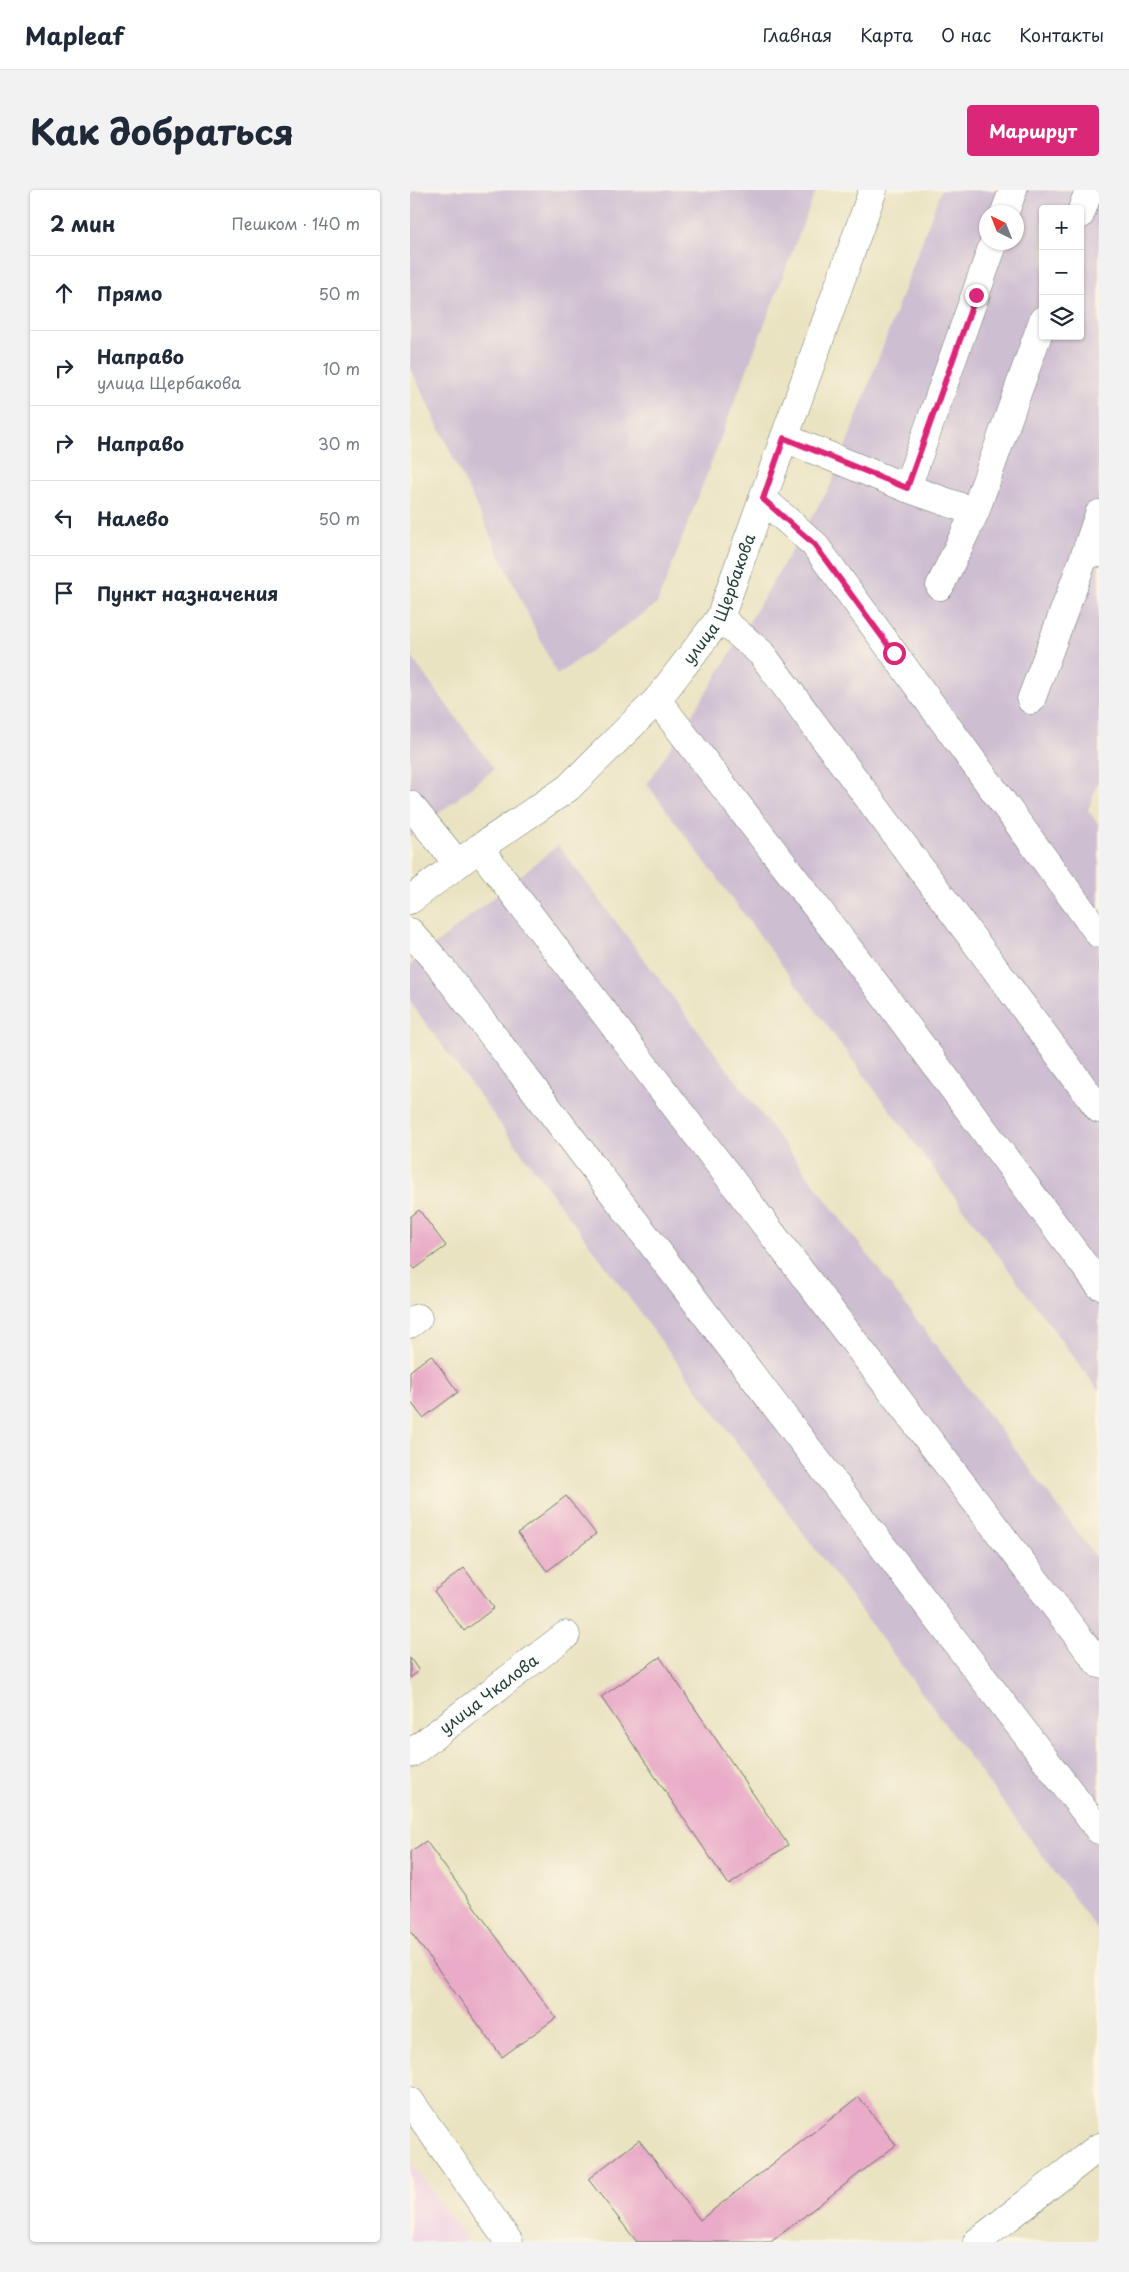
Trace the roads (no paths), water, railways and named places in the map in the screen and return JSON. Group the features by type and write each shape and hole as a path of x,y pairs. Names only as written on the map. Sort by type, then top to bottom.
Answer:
{"street":[{"name":"улица Щербакова","path":"410,900 468,856 568,788 657,700 720,618 873,190"},
{"path":"1008,205 1013,190"},
{"path":"1084,205 1089,190"},
{"path":"907,488 991,250"},
{"path":"940,586 974,512 1039,331"},
{"path":"784,438 907,488 974,512"},
{"path":"763,499 814,544 1099,934"},
{"path":"1031,700 1093,551 1099,514"},
{"path":"720,618 761,652 1099,1108"},
{"path":"657,700 874,982 1099,1285"},
{"path":"410,805 468,856 1099,1664"},
{"path":"410,932 436,961 1099,1830"},
{"name":"улица Чкалова","path":"410,1754 566,1635"},
{"path":"410,2101 509,2242"},
{"path":"977,2242 1099,2147"}]}
